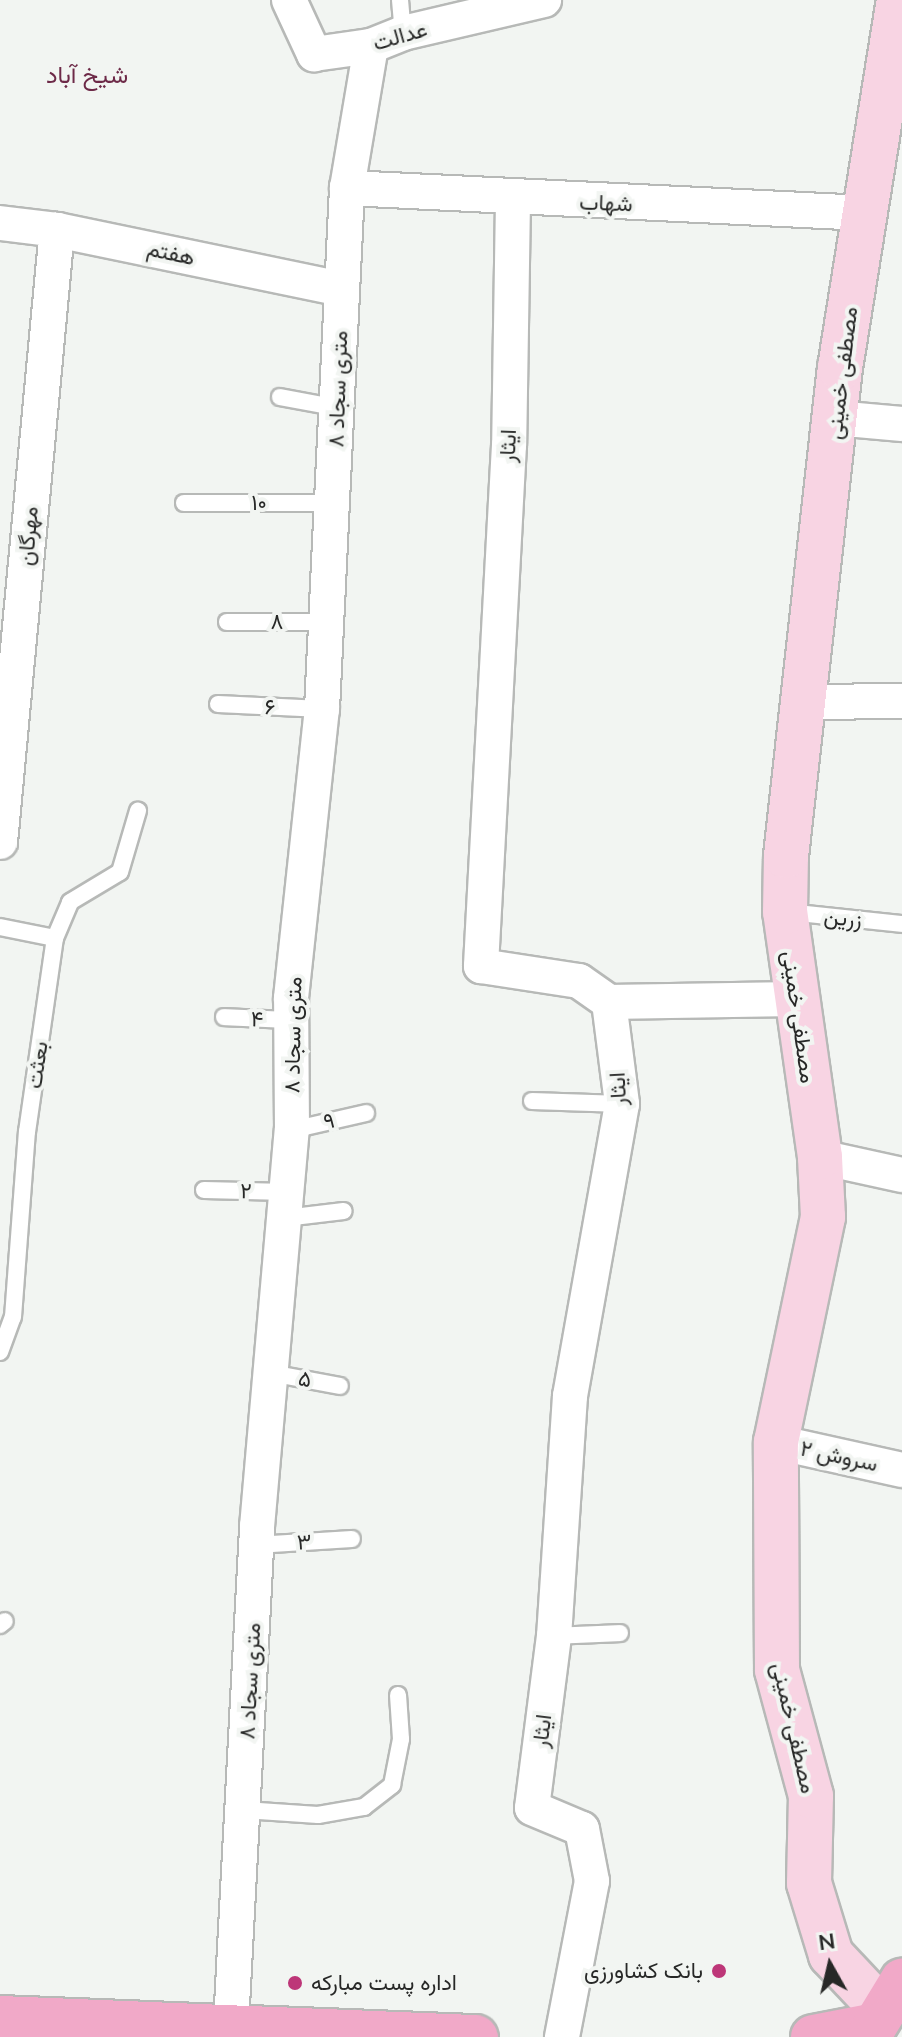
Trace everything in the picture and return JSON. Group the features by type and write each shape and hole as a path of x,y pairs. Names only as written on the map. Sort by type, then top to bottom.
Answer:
{"main road":[{"path":"813,2037 880,2013"},
{"path":"0,2018 476,2037"}],"street":[{"name":"عدالت","path":"289,0 314,54 371,46 402,16 544,0"},
{"name":"مصطفی خمینی","path":"880,2013 831,1955 809,1883 811,1796 777,1670 776,1442 823,1217 820,1157 794,999 785,912 786,856 807,702 835,418 865,213 887,162 899,0"},
{"name":"۸ متری سجاد","path":"231,2025 256,1545 292,1130 291,1020 322,709 339,408 347,188 371,46"},
{"name":"شهاب","path":"347,188 513,200 865,213"},
{"name":"ایثار","path":"513,200 509,445 481,966 579,981 609,1002 622,1104 570,1396 554,1636 532,1808 582,1829 592,1881 562,2037"},
{"name":"هفتم","path":"0,223 57,230 341,289"},
{"name":"مهرگان","path":"0,842 57,230"},
{"path":"835,418 902,424"},
{"path":"807,702 902,701"},
{"path":"609,1002 794,999"},
{"path":"820,1157 902,1175"},
{"name":"سروش ۲","path":"776,1442 902,1470"}],"lane":[{"path":"280,397 339,408"},
{"name":"۱۰","path":"184,503 333,503"},
{"name":"۸","path":"227,622 327,622"},
{"name":"۶","path":"218,704 322,709"},
{"name":"بعثت","path":"0,1352 13,1317 27,1132 55,938 70,902 120,872 138,811"},
{"name":"زرین","path":"785,912 902,924"},
{"path":"0,927 55,938"},
{"name":"۴","path":"224,1017 291,1020"},
{"path":"532,1101 622,1104"},
{"name":"۹","path":"292,1130 366,1113"},
{"name":"۲","path":"204,1190 286,1205 344,1211"},
{"name":"۵","path":"271,1373 340,1386"},
{"name":"۳","path":"256,1545 352,1539"},
{"path":"554,1636 620,1633"},
{"path":"244,1810 318,1815 364,1807 392,1785 401,1739 398,1695"}],"place":[{"name":"بانک کشاورزی","path":"719,1971"},
{"name":"اداره پست مبارکه","path":"295,1983"}],"district":[{"name":"شیخ آباد","path":"87,75"}]}
